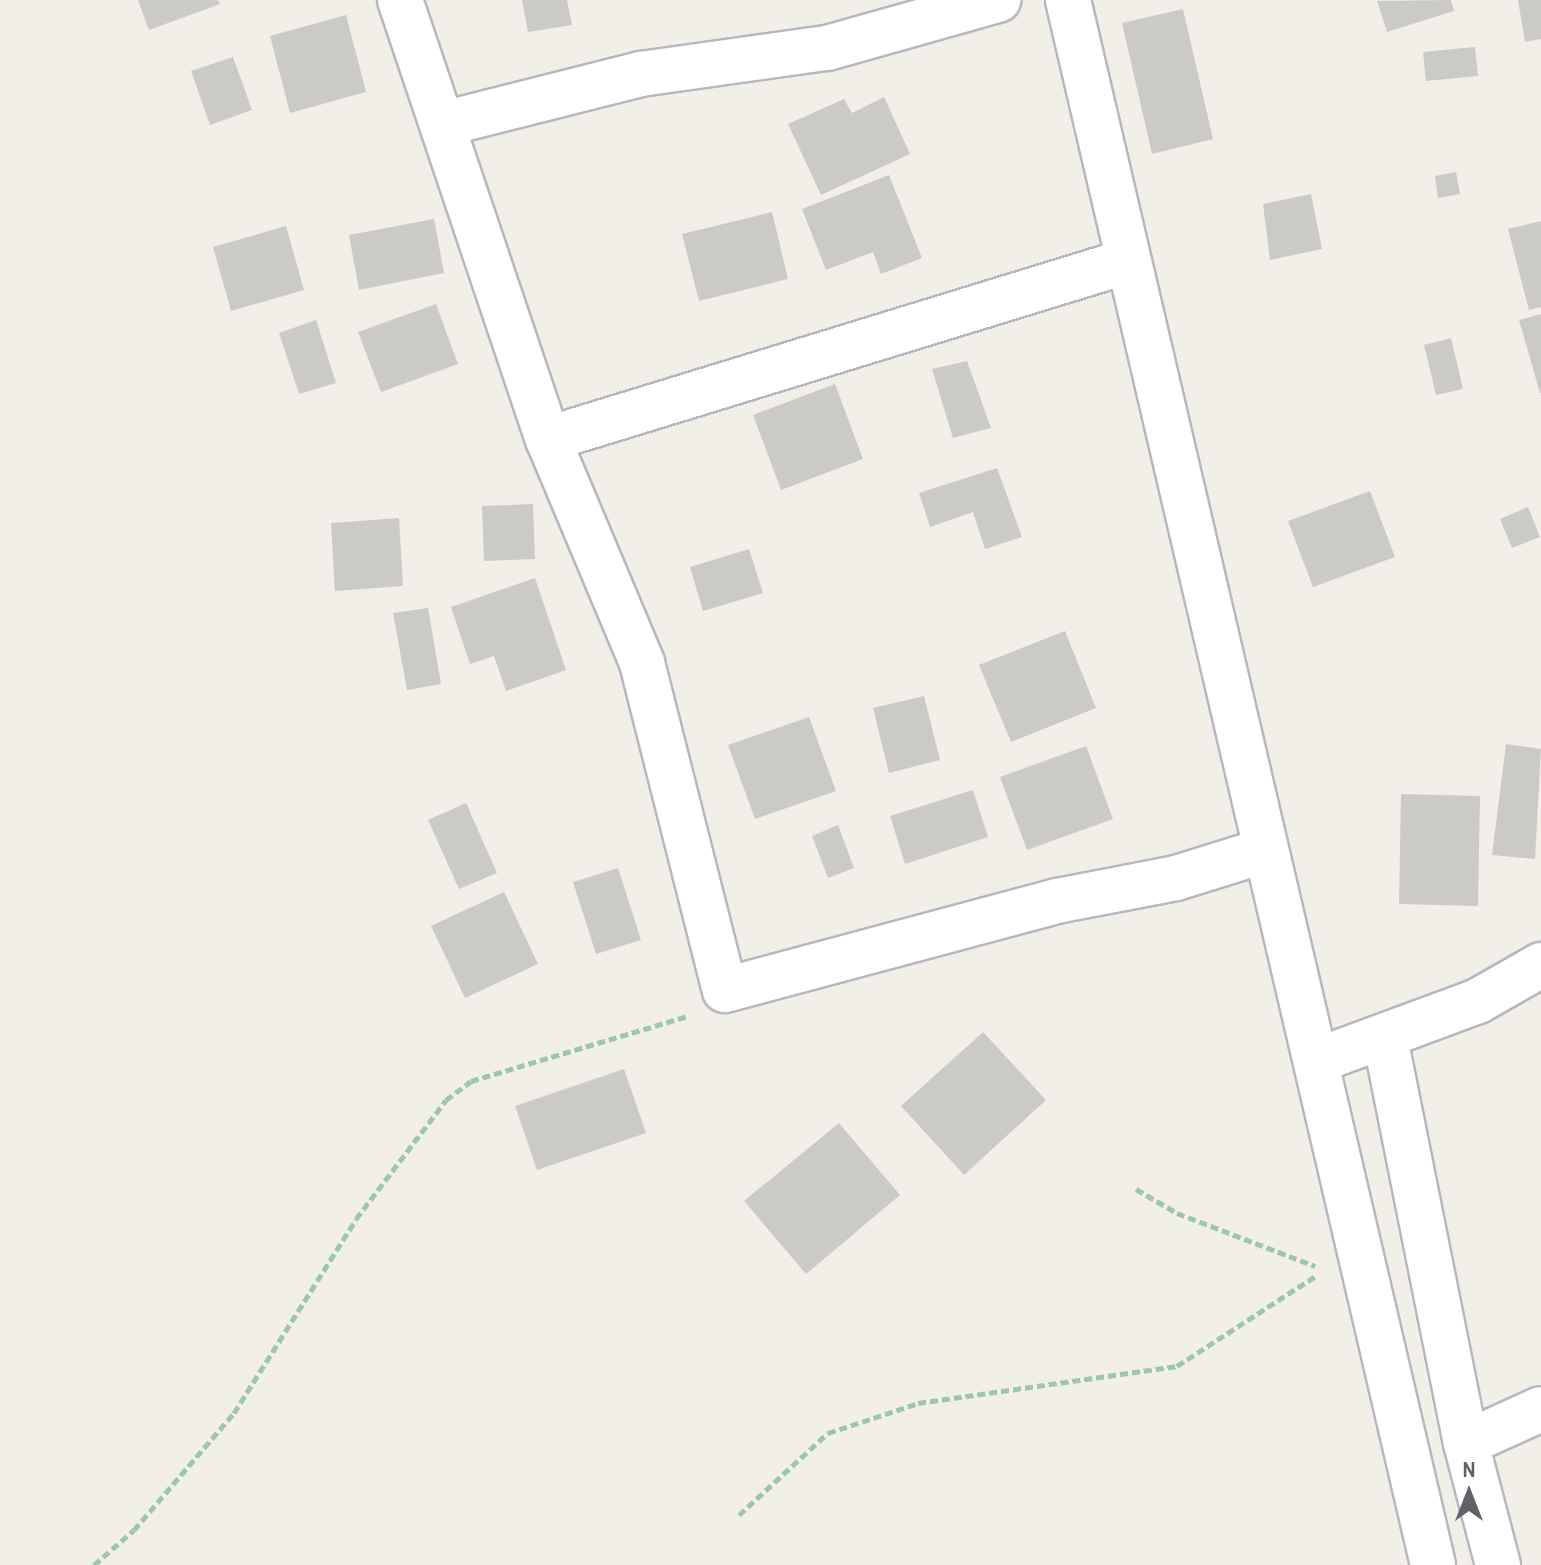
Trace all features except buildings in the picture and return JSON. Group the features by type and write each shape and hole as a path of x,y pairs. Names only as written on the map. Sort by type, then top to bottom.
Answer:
{"street":[{"path":"400,0 548,439 642,663 725,990 1057,901 1176,878 1263,851"},
{"path":"443,124 641,74 827,48 998,0"},
{"path":"1068,0 1263,851 1316,1061 1433,1565"},
{"path":"548,439 1128,261"},
{"path":"1316,1061 1478,1001 1541,965"},
{"path":"1385,1038 1466,1443 1498,1565"},
{"path":"1466,1443 1541,1409"}],"path":[{"path":"94,1565 134,1530 234,1413 356,1219 446,1100 471,1081 690,1016 725,990"},
{"path":"739,1515 828,1433 918,1403 1177,1366 1325,1270 1177,1213 1136,1189"}]}
